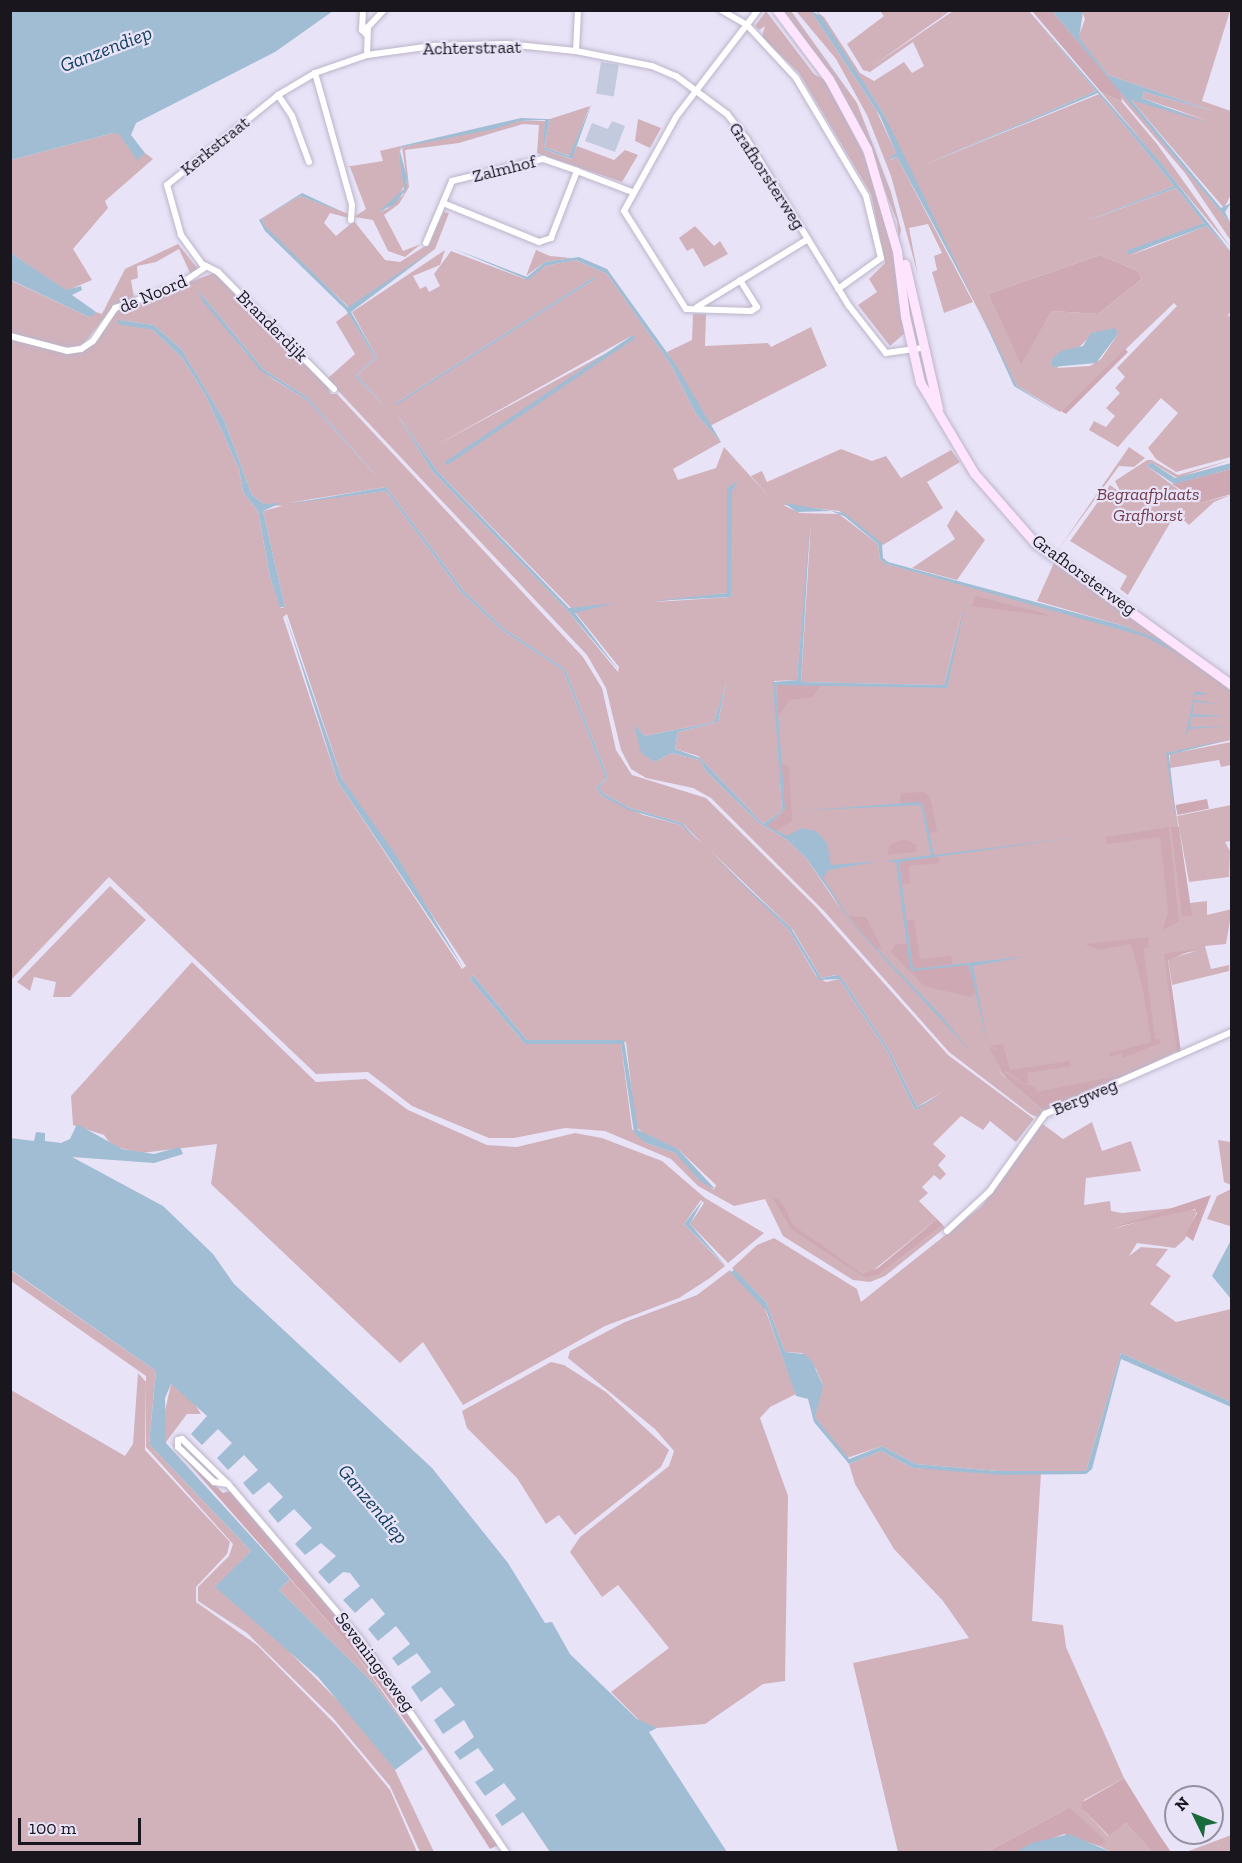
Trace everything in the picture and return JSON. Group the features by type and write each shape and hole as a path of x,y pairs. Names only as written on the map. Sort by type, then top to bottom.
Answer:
{"main road":[{"name":"Grafhorsterweg","path":"777,10 853,120 877,175 897,251 912,351 926,397 939,413 974,473 1035,543 1232,685"},
{"name":"Grafhorsterweg","path":"897,251 906,267 939,413"}],"street":[{"path":"363,10 362,30 367,35"},
{"path":"367,55 367,35 371,22 384,10"},
{"path":"576,51 578,10"},
{"path":"721,10 747,25 796,78 866,196 880,258 838,289"},
{"path":"740,280 757,307 751,311 697,307 686,309 624,211 632,192 676,117 699,91 758,10"},
{"name":"Achterstraat","path":"367,55 461,45 576,51"},
{"name":"Grafhorsterweg","path":"576,51 652,66 699,91 746,138 838,289 886,353 923,348"},
{"name":"Kerkstraat","path":"206,267 182,234 168,185 278,94 315,73 367,55"},
{"path":"315,73 352,205 351,220"},
{"path":"278,94 292,116 309,162"},
{"name":"Zalmhof","path":"426,243 443,202 452,181 543,159 577,171 551,238 545,242 443,202"},
{"path":"577,171 632,192"},
{"path":"697,307 808,239"},
{"name":"de Noord","path":"10,336 68,351 81,349 93,341 115,308 176,287 206,267"},
{"name":"Branderdijk","path":"206,267 218,272 334,389"},
{"name":"Bergweg","path":"947,1231 990,1191 1045,1114 1232,1032"},
{"name":"Seveningseweg","path":"228,1484 214,1482 178,1447 178,1440 182,1439 228,1484 360,1639 506,1852"}],"green space":[{"path":"766,11 814,74 826,81 866,159 895,259 906,332 890,346 858,305 877,292 869,279 885,263 871,194 799,73 762,37 765,26 759,30 755,26"},
{"path":"791,11 857,103 891,192 901,230 899,239 897,221 857,119 830,73 783,12"},
{"path":"796,11 811,11 876,110 896,153 890,160 897,157 973,302 944,313 932,272 937,270 934,256 942,253 928,224 909,228 918,275 891,176 867,115 836,59"},
{"path":"816,11 824,17 860,73 874,81 904,62 912,73 924,66 913,42 870,72 863,70 847,44 884,16 880,11 950,11 871,67 953,11 1029,11 1096,91 924,165 1099,94 1174,186 1087,221 1176,188 1204,223 1129,256 1207,226 1231,252 1231,311 1227,317 1231,315 1231,457 1176,472 1156,459 1148,448 1178,413 1161,398 1118,447 1089,430 1094,421 1106,427 1115,416 1106,408 1120,393 1115,388 1125,377 1117,368 1177,306 1174,303 1060,412 1017,386 920,196 885,116","holes":["1100,255 1138,271 1142,279 1098,314 1052,311 1021,364 988,294","1095,332 1118,334 1101,359 1090,366 1057,368"]},
{"path":"1082,11 1230,11 1202,101 1231,111 1231,195 1224,208 1131,100 1133,97 1209,121 1142,98 1144,92 1213,111 1108,75 1078,38 1085,19"},
{"path":"1120,91 1231,224 1231,241 1185,173 1117,93"},
{"path":"1101,92 1122,102 1157,144 1231,248"},
{"path":"590,106 570,156 544,147 550,119"},
{"path":"638,119 661,128 650,148 635,141"},
{"path":"519,121 547,121 543,149 571,159 577,146 614,160 625,150 638,155 622,182 537,153 539,125 523,124 459,143 405,150 409,187 399,204 384,215 403,251 421,244 405,257 388,251 373,220 354,217 366,209 350,167 345,167 383,161 380,151 401,146 399,154 405,185 394,202 378,212 387,209 403,195 407,181 402,147"},
{"path":"119,133 137,159 145,153 153,159 105,201 108,208 73,249 92,280 66,291 11,253 11,160"},
{"path":"300,196 349,214 349,218 330,213 324,223 336,236 354,221 385,260 400,262 427,245 444,212 449,213 435,249 350,308 265,229 262,218"},
{"path":"695,226 714,246 720,241 728,254 704,267 693,248 687,251 679,238"},
{"path":"178,244 198,269 191,275 179,249 156,262 137,266 138,278 131,280 134,297 111,309 82,346 61,347 11,333 10,280 89,317 96,312 102,314 125,269"},
{"path":"445,250 440,265 413,276 420,289 426,286 429,292 440,286 434,274 451,251 525,279 545,266 576,260 607,274 671,365 696,414 721,442 673,469 678,480 716,468 724,447 770,498 751,476 762,471 767,482 841,449 872,461 886,456 901,478 951,450 960,462 927,482 943,508 883,545 839,511 783,505 800,513 839,514 878,544 880,559 886,564 1137,632 1166,644 1124,626 1037,601 1054,563 1160,634 1231,691 1231,740 1167,754 1190,903 1207,901 1207,915 1232,909 1226,944 1205,946 1211,969 1229,965 1229,971 1172,985 1168,959 1196,951 1166,956 1179,1050 1133,1073 1029,1095 997,1070 1044,1111 1037,1117 949,1052 824,911 711,798 693,788 646,778 631,769 621,750 606,688 587,655 327,379 355,354 336,322 348,313 375,358 355,376 385,407 357,375 377,358 352,312","holes":["594,277 595,279 396,404 396,403","633,335 634,338 435,446","396,413 438,472 575,612 619,667 618,672 567,610 433,472","731,484 731,597 655,602 727,593","811,522 801,682 944,685 964,602 944,687 775,684 784,809 782,811 774,681 797,680","726,683 718,722 678,732 675,749 698,756 763,824 781,812 765,826 805,849 840,908 806,858 786,839 759,823 706,771 700,760 671,753 655,762 634,727 645,736 714,722"]},
{"path":"536,250 550,256 572,258 545,262 526,276"},
{"path":"214,273 325,382 331,394 337,394 583,657 602,688 616,750 632,775 706,798 815,906 948,1055 1034,1119 1016,1142 990,1121 983,1130 961,1116 933,1144 946,1156 938,1165 946,1174 940,1180 934,1175 922,1187 928,1193 919,1201 937,1219 870,1273 863,1274 782,1220 865,1278 879,1273 943,1225 945,1228 885,1276 870,1282 853,1280 783,1236 765,1199 734,1206 698,1186 671,1159 605,1131 565,1128 514,1138 489,1138 412,1106 368,1072 316,1074 109,877 11,980 11,338 64,353 84,351 119,308","holes":["197,289 263,369 308,398 381,481 307,400 270,377 244,351","119,320 154,325 182,350 224,420 252,495 264,504 282,506 263,511 285,607 281,608 270,577 258,511 243,492 239,469 206,396 183,359 153,330","386,487 463,590 504,629 565,669 608,778 599,787 604,794 630,808 682,823 702,843 681,825 643,815 602,796 596,787 606,779 563,670 503,631 461,592 386,491 288,503","287,614 342,779 466,966 462,969 338,782 283,617","710,850 793,930 821,978 836,975 841,977 889,1050 917,1107 942,1092 915,1110 887,1051 839,979 826,982 816,976 789,930","473,975 527,1040 626,1042 636,1127 649,1138 678,1149 716,1185 714,1190 675,1153 646,1143 632,1129 621,1044 525,1044 470,979"]},
{"path":"693,314 706,314 705,346 768,343 771,347 811,327 827,366 710,426 667,352 692,340"},
{"path":"1129,447 1145,458 1134,467 1119,466 1058,550"},
{"name":"Begraafplaats Grafhorst","path":"1147,460 1152,460 1178,475 1231,460 1177,478 1151,462 1147,466 1191,499 1201,503 1231,495 1214,502 1189,525 1180,517 1170,523 1128,595 1120,589 1127,576 1070,541 1110,485 1121,493 1115,481"},
{"path":"956,510 985,540 957,580 912,568 955,539 947,526"},
{"path":"1231,742 1231,765 1221,767 1219,760 1170,768 1170,754"},
{"path":"1231,805 1231,841 1225,842 1230,851 1229,877 1189,882 1177,816"},
{"path":"110,886 146,920 70,997 53,997 56,982 34,977 30,991 17,982"},
{"path":"192,962 316,1082 366,1079 408,1110 487,1145 517,1147 575,1133 602,1138 662,1161 705,1198 764,1233 728,1263 690,1224 704,1203 701,1200 684,1224 725,1266 679,1298 605,1326 463,1405 423,1342 400,1363 211,1184 217,1144 141,1153 112,1146 104,1135 73,1125 71,1096"},
{"path":"1040,1122 1063,1139 1092,1122 1102,1151 1131,1141 1141,1171 1086,1178 1084,1205 1110,1201 1111,1211 1122,1213 1174,1208 1112,1229 1189,1208 1197,1211 1185,1239 1175,1248 1137,1243 1129,1256 1141,1247 1168,1249 1156,1265 1171,1276 1150,1304 1176,1322 1231,1309 1231,1402 1121,1353 1086,1471 999,1471 916,1464 882,1446 847,1458 815,1417 822,1383 816,1369 802,1353 785,1352 766,1302 732,1268 757,1245 774,1238 857,1289 861,1302 982,1206"},
{"path":"1218,1140 1231,1142 1231,1185 1224,1182"},
{"path":"1231,1189 1230,1226 1207,1219 1217,1196"},
{"path":"10,1270 156,1371 149,1444 251,1551 216,1587 255,1617 354,1717 395,1770 434,1852 420,1852 390,1786 333,1718 247,1633 198,1601 198,1587 229,1556 233,1544 146,1447 146,1376 11,1281"},
{"path":"730,1270 764,1306 796,1394 770,1407 760,1418 788,1496 785,1681 763,1684 705,1724 657,1728 643,1724 611,1692 669,1648 618,1585 602,1597 570,1552 580,1537 669,1466 674,1451 655,1429 568,1358 570,1351 625,1322 697,1295"},
{"path":"551,1362 564,1365 606,1392 669,1450 661,1467 575,1535 559,1515 546,1524 517,1478 467,1428 462,1411"},
{"path":"138,1373 146,1382 145,1450 230,1542 227,1554 196,1587 196,1602 257,1645 336,1725 390,1790 417,1852 11,1852 11,1390 125,1456 133,1444"},
{"path":"171,1384 190,1397 201,1414 187,1414 166,1442 163,1420"},
{"path":"881,1451 913,1468 1041,1473 1032,1621 1063,1625 1066,1647 1124,1778 1084,1800 1083,1810 1108,1836 1126,1823 1152,1852 1111,1852 1099,1846 1105,1841 1070,1807 987,1852 898,1852 853,1663 969,1638 943,1601 894,1549 855,1484 849,1464"},
{"path":"290,1579 353,1650 423,1749 373,1683 279,1590"},
{"path":"1231,1835 1231,1852 1186,1852 1205,1845 1224,1845 1226,1837"}],"shaded area":[{"path":"1032,11 1052,11 1120,91 1122,102 1101,92"},
{"path":"1100,255 1138,271 1142,279 1098,314 1052,311 1021,365 988,294"},
{"path":"1125,349 1128,352 1066,414 1061,411"},
{"path":"1231,469 1231,494 1201,503 1172,484"},
{"path":"976,596 1047,614 1048,616 971,606"},
{"path":"777,684 819,685 820,687 812,697 790,700 778,716"},
{"path":"782,763 789,766 792,821 776,831 767,826 785,811"},
{"path":"924,792 930,796 937,832 929,833 923,803 900,803 901,793"},
{"path":"1207,799 1209,809 1177,815 1176,805"},
{"path":"1169,827 1179,921 1163,930 1168,912 1160,837 1107,844 1106,837"},
{"path":"1171,827 1179,827 1192,916 1182,916"},
{"path":"904,839 917,845 916,852 887,855 890,845"},
{"path":"939,857 939,863 909,866 910,883 902,885 900,861"},
{"path":"848,916 866,917 882,948 877,950"},
{"path":"907,920 914,920 920,959 951,956 952,964 913,969"},
{"path":"1148,937 1149,947 1144,948 1144,953 1155,1039 1161,1039 1160,1043 1123,1058 1122,1053 1109,1057 1109,1053 1151,1042 1143,990 1131,944 1099,950 1085,944"},
{"path":"907,943 911,970 968,964 976,993 970,997 924,986 891,952 895,945"},
{"path":"1196,949 1168,960 1181,1052 1177,1053 1164,954"},
{"path":"1003,1044 1010,1070 1070,1061 1071,1066 1027,1073 1028,1083 1024,1084 1005,1070 996,1048 988,1046"},
{"path":"989,1048 997,1050 1006,1073 1022,1084 1035,1086 1036,1092 1133,1073 1044,1111 1006,1078"},
{"path":"1211,1195 1193,1241 1185,1235 1197,1213 1195,1209 1112,1228"},
{"path":"772,1197 779,1198 794,1226 863,1274 878,1268 937,1219 943,1225 879,1274 865,1278 791,1229"},
{"path":"168,1440 223,1493 230,1491 367,1652 498,1845 490,1849 426,1749 353,1650"},
{"path":"1124,1778 1164,1845 1171,1852 1152,1852 1126,1823 1109,1836 1083,1810 1081,1803"},
{"path":"1070,1807 1106,1841 1099,1846 1064,1834 1016,1852 987,1852"}],"water":[{"name":"Ganzendiep","path":"11,10 333,11 275,52 136,123 131,135 145,153 137,160 119,134 113,133 11,160"},
{"path":"811,11 821,16 885,116 975,302 897,157 888,160 896,153 880,116"},
{"path":"1029,11 1161,163 1231,252 1207,226 1127,255 1128,250 1204,223 1176,188 1086,221 1174,186 1098,93 924,165 1096,91"},
{"path":"1052,11 1083,12 1079,38 1108,75 1213,111 1144,92 1142,98 1208,123 1131,100 1221,208 1231,203 1225,212 1231,224"},
{"path":"592,103 572,159 543,149 545,120 519,121 494,129 402,147 400,151 407,177 406,189 395,204 377,213 404,189 399,154 401,146 521,118 550,119 544,147 569,156"},
{"path":"302,193 345,213 300,196 264,217"},
{"path":"262,218 264,225 348,307 435,249 351,312 377,358 357,375 385,407 355,376 375,358 346,310 265,231 259,220"},
{"path":"452,248 527,277 545,262 579,257 607,269 676,365 721,442 696,414 671,365 607,274 576,260 545,266 528,280"},
{"path":"11,253 66,290 81,286 82,290 72,295 96,312 94,315 89,317 11,280"},
{"path":"594,277 595,279 396,405 396,403"},
{"path":"197,289 263,369 308,398 381,481 307,400 261,371 204,303"},
{"path":"978,307 1017,386 1059,413 1014,386"},
{"path":"119,320 154,325 182,350 224,420 252,495 264,504 281,503 263,511 285,607 280,607 270,577 258,511 243,492 239,469 206,396 183,359 153,330 117,324"},
{"path":"1115,328 1118,334 1096,363 1052,367 1052,359 1061,351 1083,346 1091,333"},
{"path":"633,335 635,338 447,465 445,462"},
{"path":"396,413 438,472 569,608 615,603 575,613 620,672 567,610 433,472"},
{"path":"1151,462 1175,478 1231,463 1231,469 1174,484 1147,466"},
{"path":"738,481 732,491 731,597 653,601 727,593 727,488"},
{"path":"386,487 463,590 504,629 565,669 608,778 599,787 604,794 630,808 682,823 701,844 681,825 629,810 602,796 596,787 606,779 563,670 503,631 461,592 386,491 288,504"},
{"path":"784,503 844,513 882,543 883,558 888,562 1124,626 1158,639 1177,654 1146,637 886,564 880,559 878,544 844,516 831,511 797,512"},
{"path":"810,522 801,682 944,685 967,596 947,688 776,685 785,809 767,826 787,836 802,828 816,831 827,843 831,865 880,861 829,870 823,878 854,925 940,1014 972,1053 854,926 806,858 786,839 759,823 706,771 700,760 671,753 655,762 641,753 634,725 645,736 714,722 726,682 718,722 678,732 675,749 700,758 763,824 782,811 773,682 797,680"},
{"path":"285,614 342,779 396,855 464,969 338,782"},
{"path":"1195,691 1208,694 1195,695 1194,700 1220,704 1194,702 1192,714 1227,716 1191,717 1190,727 1231,726 1189,729 1185,737"},
{"path":"1231,739 1169,755 1177,828 1166,753"},
{"path":"919,802 923,805 934,855 1078,837 899,862 913,969 1029,956 973,966 988,1046 969,965 912,971 910,968 896,862 885,861 931,855 921,805 797,811"},
{"path":"707,850 791,928 821,978 838,975 841,977 889,1050 917,1107 944,1094 915,1110 887,1051 839,979 819,980 789,930"},
{"path":"473,975 527,1040 624,1040 638,1130 678,1149 716,1190 700,1181 675,1153 646,1143 634,1133 621,1044 525,1044 470,979"},
{"name":"Ganzendiep","path":"77,1124 122,1149 154,1154 180,1147 183,1154 154,1163 72,1157 163,1206 213,1254 234,1284 432,1468 508,1563 545,1623 552,1622 570,1654 637,1719 657,1728 649,1732 727,1852 550,1852 523,1812 502,1826 495,1815 516,1799 504,1783 485,1796 475,1782 494,1770 478,1748 460,1760 454,1752 474,1737 464,1720 443,1734 434,1720 455,1705 441,1687 421,1702 411,1687 431,1672 417,1653 398,1666 392,1658 410,1644 396,1626 378,1641 368,1629 385,1614 372,1598 355,1613 343,1600 360,1586 350,1573 343,1572 329,1584 318,1572 336,1556 321,1543 305,1555 295,1544 312,1528 294,1509 278,1523 268,1511 283,1497 269,1482 253,1495 243,1483 258,1470 244,1455 228,1470 217,1458 232,1443 218,1429 202,1445 191,1434 207,1416 171,1384 165,1398 166,1443 290,1579 279,1590 373,1683 423,1749 395,1770 318,1677 215,1587 251,1551 149,1444 156,1371 11,1270 11,1138 34,1141 36,1132 45,1133 45,1141 61,1143 70,1139"},
{"path":"703,1200 690,1224 726,1266 684,1224"},
{"path":"1231,1240 1231,1299 1212,1276"},
{"path":"734,1269 766,1302 785,1352 804,1354 812,1361 823,1386 815,1417 849,1459 882,1446 916,1464 999,1471 1086,1471 1121,1353 1231,1402 1231,1407 1121,1359 1092,1469 1086,1474 1001,1475 913,1468 881,1451 849,1464 814,1422 808,1399 796,1396 766,1310 731,1273"},
{"path":"1069,1834 1111,1852 1016,1852 1032,1843"}],"building":[{"path":"601,62 619,65 614,96 596,94"},
{"path":"612,121 625,126 615,152 585,141 592,123 608,129"}]}
